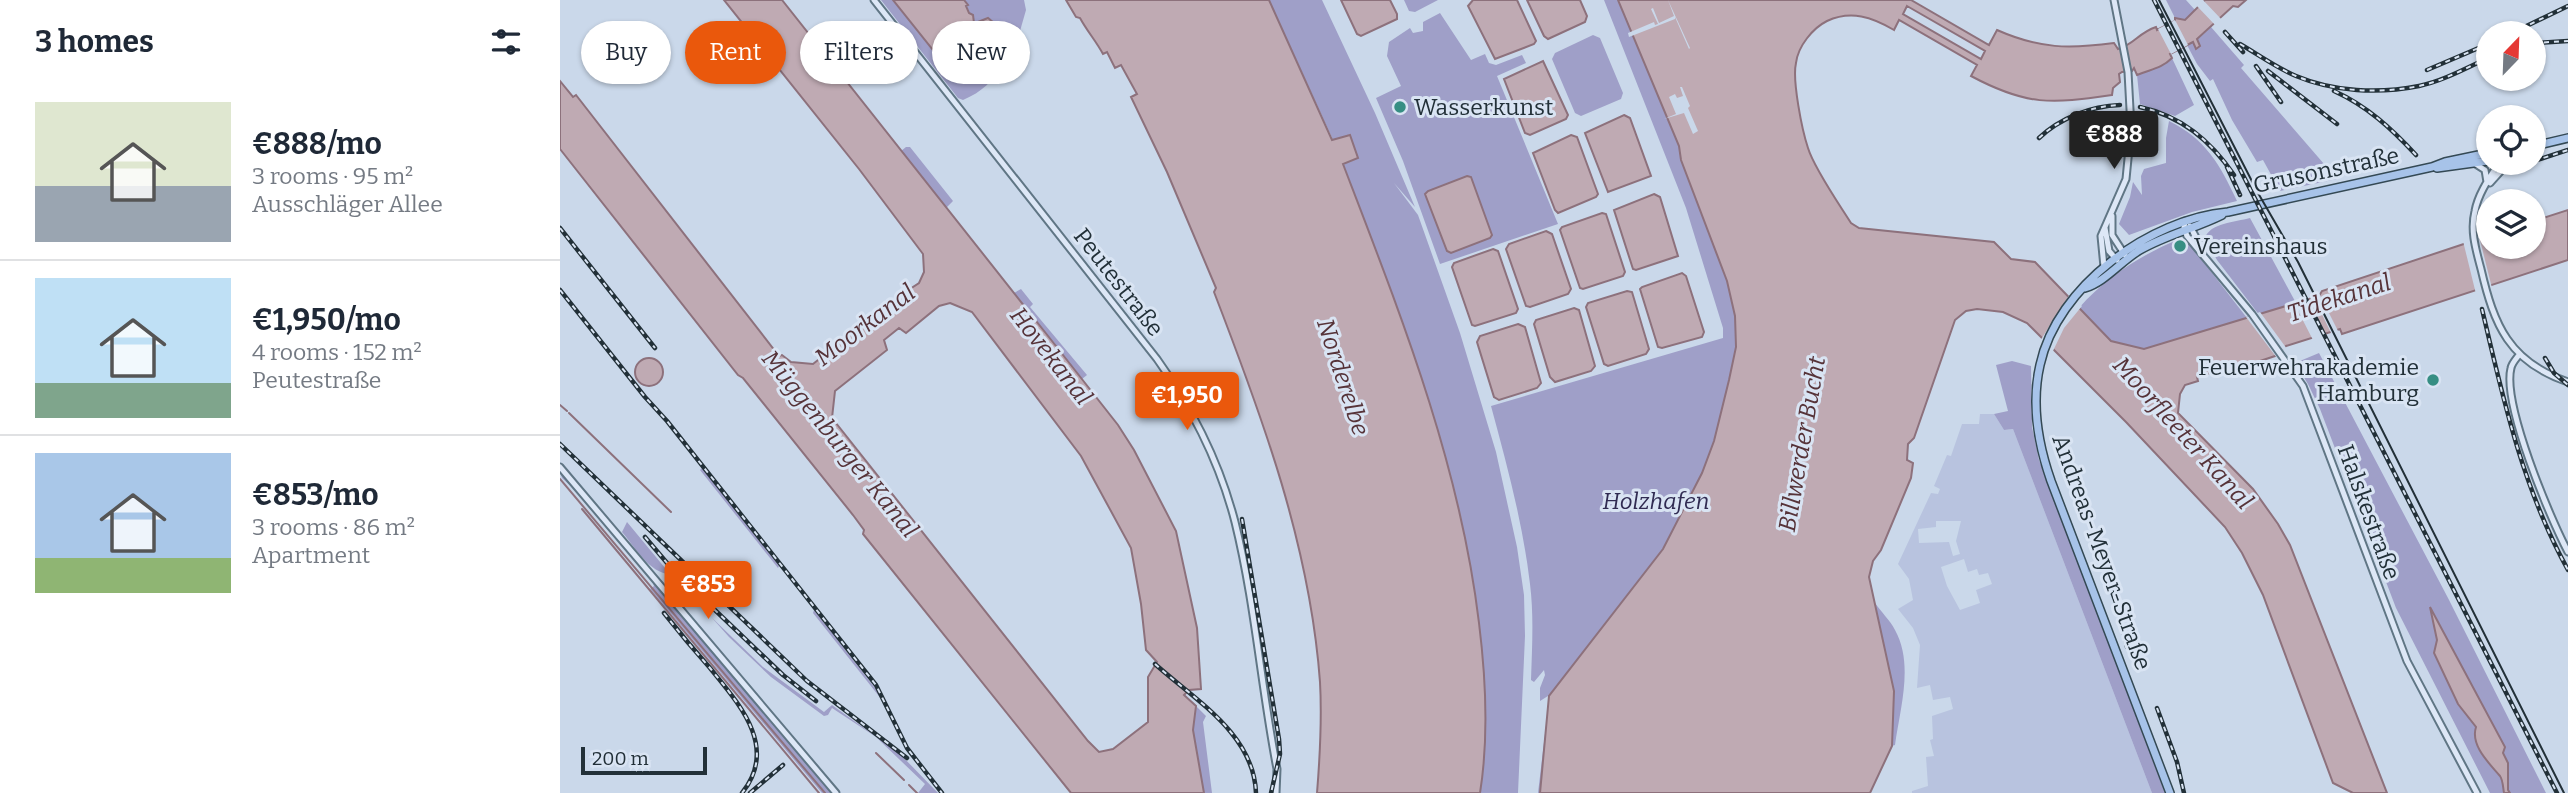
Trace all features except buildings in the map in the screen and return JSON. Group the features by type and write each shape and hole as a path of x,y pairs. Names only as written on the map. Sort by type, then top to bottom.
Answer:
{"main road":[{"path":"2546,143 2568,138"},
{"name":"Grusonstraße","path":"2114,258 2152,235 2209,214 2228,212 2476,156"},
{"name":"Grusonstraße","path":"2432,167 2447,168 2474,163"},
{"name":"Grusonstraße","path":"2124,261 2148,246 2228,212"},
{"name":"Andreas-Meyer-Straße","path":"2114,258 2089,280 2059,322 2043,355 2036,392 2036,417 2048,471 2170,793"},
{"name":"Andreas-Meyer-Straße","path":"2082,291 2095,285 2124,261"}],"street":[{"name":"Peutestraße","path":"874,0 1157,359 1191,410 1227,495 1237,531 1277,769 1276,793"},
{"path":"2104,267 2101,242 2105,226 2123,187 2129,164 2131,103 2128,72 2113,0"},
{"path":"2474,163 2485,170 2487,185"},
{"path":"2492,175 2476,203 2473,236 2486,292 2500,331 2519,355 2546,373 2568,382"},
{"path":"2487,185 2497,175"},
{"path":"2105,226 2108,247 2114,258 2124,261 2123,252 2112,235 2113,213"},
{"path":"2185,221 2187,229"},
{"name":"Halskestraße","path":"2187,229 2297,374 2309,398 2385,608 2407,661 2477,793"},
{"path":"2519,355 2512,366 2510,380 2520,429 2541,491 2568,552"},
{"path":"560,467 836,793"}],"shaded area":[{"path":"1980,414 1994,414 2004,430 2013,429 2152,793 1912,793 1928,786 1926,757 1934,756 1930,740 1933,739 1932,716 1953,709 1950,697 1933,700 1930,685 1917,688 1920,645 1913,628 1898,609 1913,600 1909,579 1898,564 1931,493 1938,494 1940,489 1934,486 1947,455 1951,456 1962,424 1979,424","holes":["1936,521 1961,521 1956,541 1960,554 1953,556 1949,542 1919,543 1918,529 1936,527","1964,559 1968,572 1977,569 1979,575 1988,573 1992,584 1976,590 1980,603 1960,610 1947,586 1941,567"]}],"green space":[{"path":"881,0 893,0 910,21 898,21"},
{"path":"964,0 1024,0 1026,10 1023,21 973,21"},
{"path":"1269,0 1322,0 1415,207 1394,183 1418,215 1460,333 1496,452 1517,547 1524,595 1525,636 1518,793 1480,793 1485,751 1485,687 1470,564 1443,447 1425,390 1343,163 1358,157 1350,135 1333,140"},
{"path":"1404,0 1438,0 1415,12 1409,11"},
{"name":"Holzhafen","path":"1604,0 1618,0 1679,146 1681,160 1727,281 1735,316 1767,793 1538,793 1549,700 1548,696 1540,701 1544,670 1534,682 1531,680 1532,608 1527,562 1514,495 1491,406 1723,338 1723,328 1686,208"},
{"path":"2166,0 2186,0 2195,10 2185,20 2175,18"},
{"path":"1440,13 1471,60 1485,54 1489,63 1496,65 1522,55 1526,63 1497,76 1558,224 1440,264 1403,161 1376,98 1401,86 1387,56 1389,42 1410,28 1413,33 1423,31 1423,22"},
{"path":"2211,27 2244,65 2241,68 2337,179 2280,191 2263,160 2257,162 2232,120 2213,79 2210,81 2197,64 2187,45"},
{"path":"918,31 932,49 932,65 918,47"},
{"path":"1593,35 1600,38 1623,93 1621,99 1581,116 1575,113 1552,59 1555,53"},
{"path":"2172,58 2194,105 2175,116 2140,104 2137,75 2160,67"},
{"path":"947,84 988,84 970,97 963,100 958,98"},
{"path":"2169,121 2193,136 2211,154 2237,201 2192,212 2129,235 2119,224 2133,182 2142,195 2141,176 2144,169 2166,163"},
{"path":"910,147 953,201 946,208 901,151"},
{"path":"2250,218 2296,303 2260,316 2217,260 2205,238 2217,226"},
{"path":"2179,239 2188,242 2247,318 2144,349 2111,341 2079,308 2101,286 2125,268"},
{"path":"1021,289 1033,304 1030,307 1087,375 1082,379 1014,293"},
{"path":"2319,353 2448,598 2546,793 2490,793 2396,608 2320,409 2295,363"},
{"path":"2012,361 2031,366 2032,427 2039,460 2165,793 2152,793 2013,429 2004,430 1994,414 2008,411 1996,365"},
{"path":"702,468 779,566 778,568 700,470"},
{"path":"560,471 833,793 822,793 650,589 654,586 652,581 580,495 562,478"},
{"path":"627,522 670,574 656,569 637,551 622,532"},
{"path":"1875,603 1895,630 1904,657 1902,702 1895,745 1892,746 1894,691"},
{"path":"814,610 875,688 882,700 813,613"},
{"path":"712,618 763,667 824,712 832,705 900,754 938,793 918,793 925,784 876,737 832,708 828,715 824,716 771,677"},
{"path":"1196,706 1206,716 1203,722 1212,793 1204,793 1193,730"}],"water":[{"path":"724,0 782,0 800,23 800,84 848,84 1118,425 1134,450 1176,531 1197,628 1201,689 1189,690 1184,695 1196,706 1193,730 1204,793 1071,793 560,149 560,81 573,97 576,95 779,356 782,355 791,362 813,364 866,322 872,326 887,314 884,306 919,283 924,272 923,254 786,78 786,21 741,21","holes":["950,303 972,312 1081,456 1131,548 1146,650 1157,662 1148,677 1148,722 1113,749 1099,752 832,418 835,391 887,350 884,340 899,328 906,333 939,306"]},
{"path":"893,0 964,0 974,21 932,21 932,49 918,31 918,21 910,21"},
{"name":"Norderelbe","path":"1066,0 1269,0 1332,140 1350,135 1358,158 1343,164 1425,389 1458,505 1470,563 1485,687 1485,751 1480,793 1317,793 1321,709 1315,631 1295,532 1282,484 1250,387 1214,292 1216,288 1167,172 1131,97 1137,94 1121,65 1115,68 1107,52 1103,54"},
{"path":"1341,0 1390,0 1397,19 1361,36 1357,34"},
{"path":"1473,0 1517,0 1536,41 1534,44 1495,59 1468,6"},
{"path":"1527,0 1580,0 1587,16 1585,22 1548,39"},
{"path":"1618,0 1911,0 1989,45 1997,30 2041,44 2069,47 2114,43 2118,49 2150,29 2156,27 2157,30 2175,21 2175,18 2185,20 2205,0 2246,0 2238,7 2233,6 2197,39 2200,46 2196,49 2193,42 2170,54 2172,58 2160,67 2137,75 2134,68 2119,74 2120,82 2113,88 2112,95 2055,101 2024,98 1971,76 1977,65 1899,20 1894,30 1861,16 1844,16 1827,21 1812,33 1797,57 1796,93 1808,148 1851,223 1859,228 1994,242 2011,259 2035,262 2111,341 2144,349 2319,296 2322,291 2476,240 2476,259 2546,259 2546,217 2568,210 2568,260 2342,334 2340,329 2286,346 2275,356 2239,368 2237,365 2197,377 2198,381 2185,385 2180,394 2178,413 2253,489 2290,545 2387,793 2353,793 2333,783 2263,595 2242,553 2225,527 2027,323 2003,312 1977,309 1966,311 1955,320 1914,438 1908,444 1907,460 1913,463 1911,478 1881,550 1873,561 1869,577 1894,691 1892,746 1870,793 1540,793 1549,696 1663,549 1702,473 1714,441 1729,380 1736,347 1735,316 1727,281 1681,160 1679,146","holes":["1907,6 1985,51 1981,59 1903,14"]},
{"path":"1543,61 1568,115 1566,119 1530,135 1525,133 1504,79"},
{"path":"1624,115 1630,118 1651,176 1608,192 1585,133"},
{"path":"1571,135 1577,137 1598,194 1558,213 1533,153"},
{"path":"1467,176 1471,177 1492,235 1451,253 1447,251 1425,194"},
{"path":"1654,194 1660,197 1678,256 1636,270 1633,269 1614,210"},
{"path":"1602,213 1606,214 1625,272 1623,276 1583,289 1580,288 1560,230"},
{"path":"1546,231 1552,234 1571,289 1568,294 1530,307 1526,306 1506,249 1509,244"},
{"path":"1493,249 1498,251 1518,309 1516,313 1475,326 1472,325 1452,267 1454,263"},
{"path":"1682,273 1686,276 1704,332 1702,337 1658,347 1640,289"},
{"path":"1627,291 1632,292 1649,349 1646,354 1608,366 1604,364 1586,307 1588,303"},
{"path":"1574,308 1579,310 1595,366 1591,371 1555,382 1550,377 1534,324 1536,320"},
{"path":"1518,324 1525,327 1541,383 1537,388 1499,400 1494,397 1477,342 1480,336"},
{"path":"649,358 659,362 663,372 659,382 649,386 639,382 635,372 639,362"},
{"path":"2430,607 2505,747 2503,753 2508,763 2510,793 2504,793 2501,778 2478,748 2476,727 2458,704 2434,653 2437,640"}],"pier":[{"path":"1668,0 1689,49 1675,17 1629,37 1628,33 1654,22 1655,25 1658,24 1651,9 1653,8 1659,23 1674,16"},
{"path":"2201,0 2222,20 2216,26 2196,5"},
{"path":"2175,20 2188,45 2171,54 2158,29"},
{"path":"1680,87 1698,131 1693,134 1684,113 1664,119 1676,114 1669,97 1675,94 1677,98 1683,96"},
{"path":"2476,237 2476,259 2485,259 2492,288 2476,294 2463,241"},
{"path":"2319,293 2339,333 2332,335 2313,296"},
{"path":"2070,294 2082,306 2064,328 2052,353 2040,341"},
{"path":"2306,297 2327,337 2314,342 2294,303"},
{"path":"2260,312 2287,349 2277,358 2246,317"}],"waterway":[{"path":"560,405 567,411"},
{"path":"569,413 671,512"},
{"path":"560,479 825,793"},
{"path":"582,509 819,793"},
{"path":"876,753 904,780"},
{"path":"909,785 917,793"}],"tram line":[{"path":"2159,0 2258,193 2298,262 2564,793"}],"railway":[{"path":"2154,0 2557,793"},
{"path":"2537,21 2568,6"},
{"path":"2225,32 2243,52"},
{"path":"2546,42 2568,41"},
{"path":"2240,44 2296,76 2357,90 2419,86 2446,78 2476,64"},
{"path":"2427,70 2476,49"},
{"path":"2256,66 2281,102"},
{"path":"2268,71 2337,124"},
{"path":"2334,91 2378,118 2416,155"},
{"path":"2039,138 2076,114 2120,105"},
{"path":"2140,107 2169,116 2193,131 2205,140 2234,175"},
{"path":"2546,157 2568,150"},
{"path":"2227,167 2240,195"},
{"path":"560,228 655,348"},
{"path":"560,290 876,685 907,748 942,793"},
{"path":"2482,309 2516,443 2539,508 2568,570"},
{"path":"2545,358 2554,373 2568,385"},
{"path":"560,444 807,681 907,758"},
{"path":"1242,519 1279,739 1280,754 1271,793"},
{"path":"645,537 673,570 783,675 816,701"},
{"path":"2107,578 2118,608 2127,647"},
{"path":"664,613 732,696 751,727 757,759 752,776 742,793"},
{"path":"1155,664 1204,705 1234,736 1253,772 1256,793"},
{"path":"2157,708 2177,762 2184,793"},
{"path":"750,793 783,765"}],"place":[{"name":"Wasserkunst","path":"1400,107"},
{"name":"Vereinshaus","path":"2180,246"},
{"name":"Feuerwehrakademie Hamburg","path":"2433,380"}],"water label":[{"name":"Tidekanal","path":"2339,298"},
{"name":"Moorkanal","path":"865,325"},
{"name":"Hovekanal","path":"1051,356"},
{"name":"Moorfleeter Kanal","path":"2183,433"},
{"name":"Müggenburger Kanal","path":"840,444"},
{"name":"Billwerder Bucht","path":"1802,444"}]}
